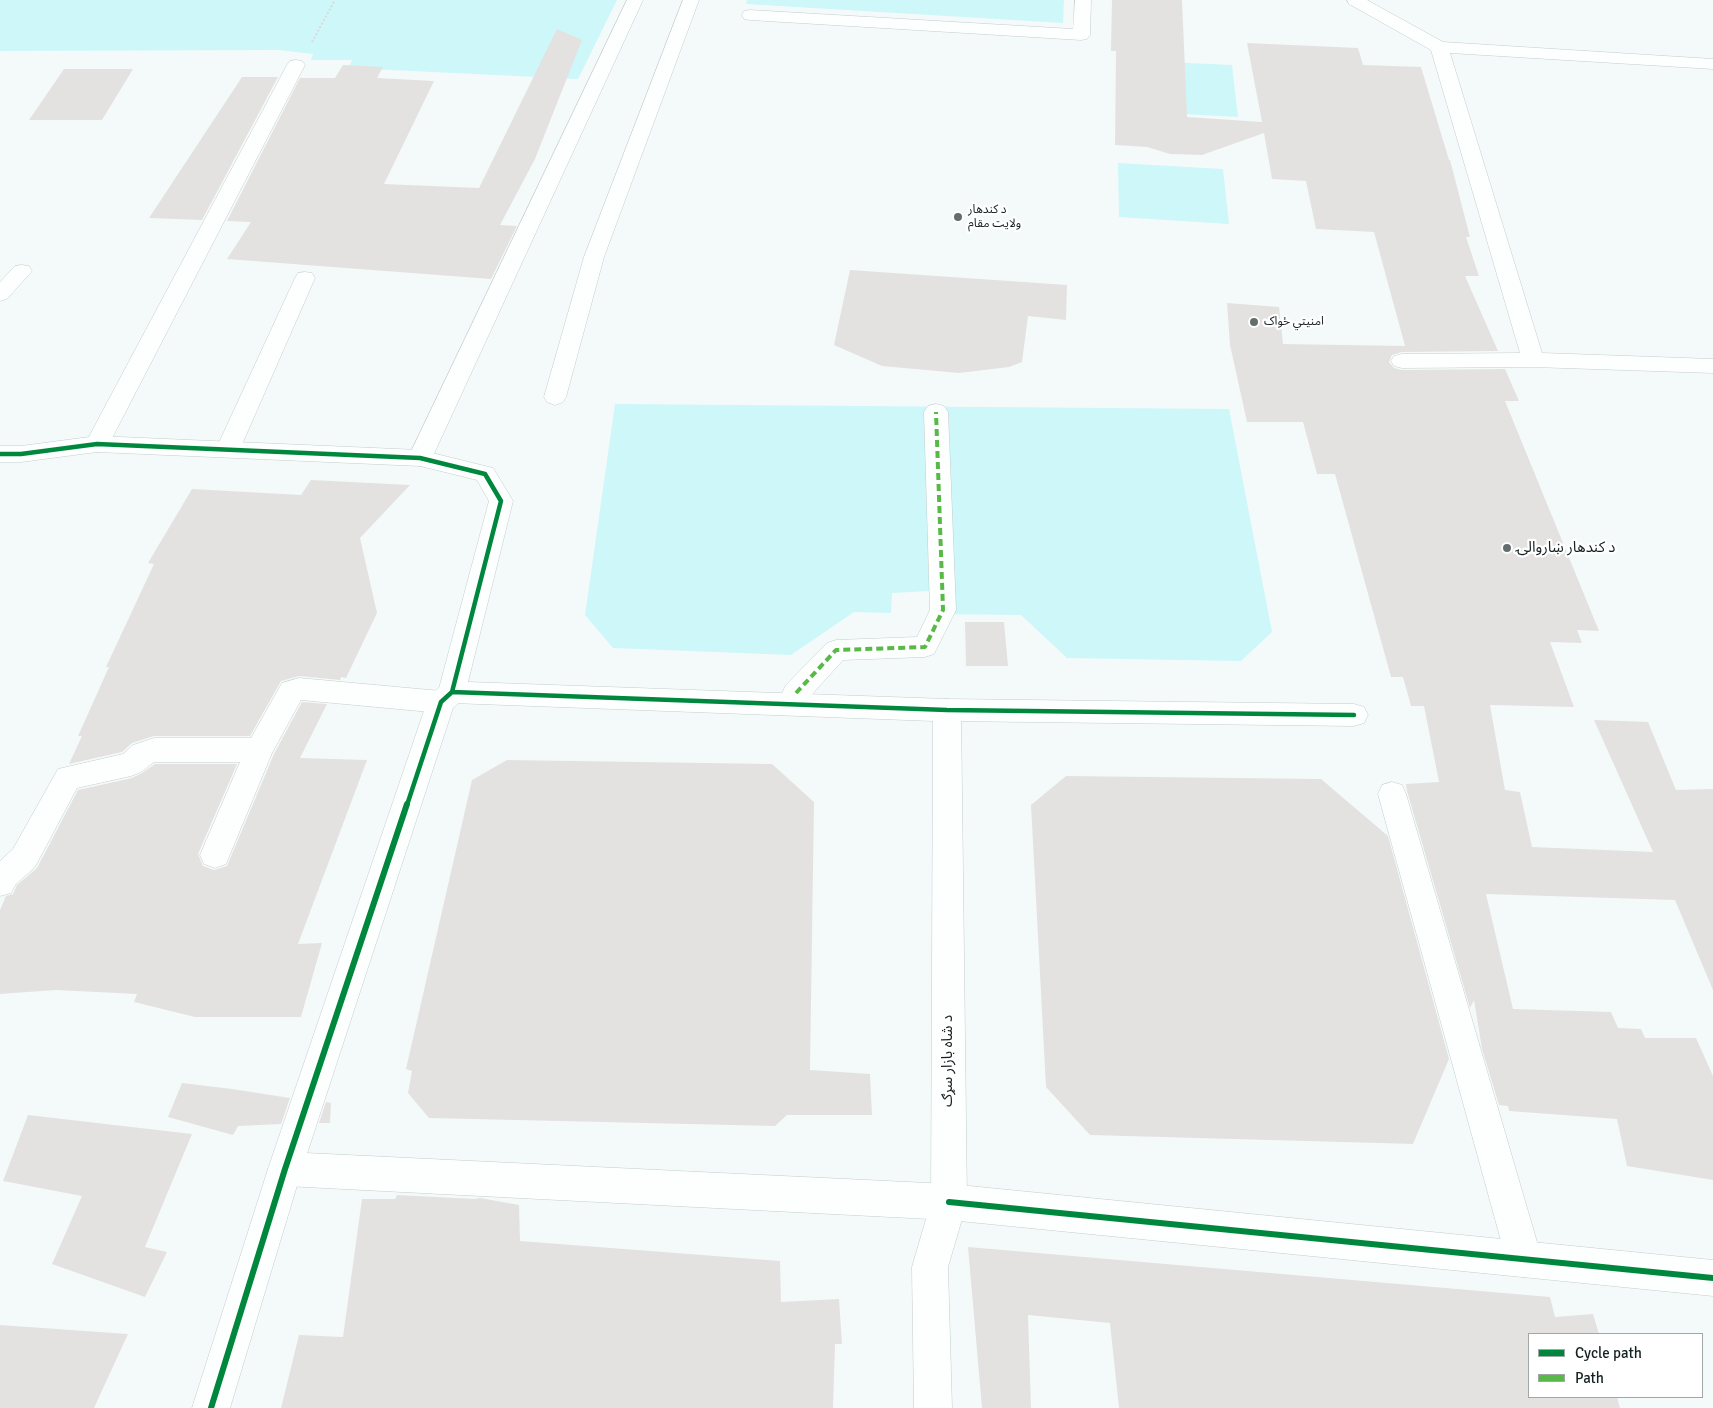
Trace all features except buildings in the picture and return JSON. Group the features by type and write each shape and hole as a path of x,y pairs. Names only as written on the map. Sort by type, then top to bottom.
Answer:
{"street":[{"path":"420,458 635,0"},
{"path":"555,397 594,257 691,0"},
{"path":"750,15 1081,35 1083,0"},
{"path":"1356,0 1439,47 1713,64"},
{"path":"1439,47 1533,360"},
{"path":"97,444 296,65"},
{"path":"0,294 22,271"},
{"path":"228,450 306,278"},
{"path":"1402,361 1533,360 1713,366"},
{"path":"796,693 836,650 924,648 943,610 936,412"},
{"path":"0,454 20,454 97,444 420,458 485,474 501,501 446,697 284,1169 211,1408"},
{"path":"215,855 259,750 292,691 299,689 446,697 947,710 1354,716"},
{"name":"د شاه بازار سړګ","path":"934,1408 930,1267 949,1202 947,710"},
{"path":"0,883 5,875 24,858 68,778 131,764 143,753 154,750 259,750"},
{"path":"1392,794 1524,1259"},
{"path":"284,1169 949,1202 1713,1278"}],"path":[{"path":"296,65 305,54 335,0"}],"shaded area":[{"path":"0,0 617,0 578,79 349,68 352,60 311,60 313,54 278,50 0,51"},
{"path":"747,0 1064,0 1063,23 746,4"},
{"path":"1123,60 1232,65 1238,117 1125,111"},
{"path":"1118,163 1223,169 1229,224 1119,217"},
{"path":"615,404 1229,409 1272,632 1241,661 1067,658 1021,615 933,614 930,591 892,593 891,613 854,612 791,655 613,648 585,615"}],"marked path":[{"path":"796,693 836,650 925,647 943,610 936,412"}],"cycle path":[{"path":"0,454 21,454 97,444 420,458 485,474 501,501 452,692 947,710 1354,715"},
{"path":"211,1408 285,1169 441,702 452,692"},
{"path":"949,1202 1713,1278"}],"place":[{"name":"د کندهار ولايت مقام","path":"958,217"},
{"name":"امنيتي ځواک","path":"1254,322"},
{"name":"د کندهار ښاروالۍ","path":"1507,548"}]}
